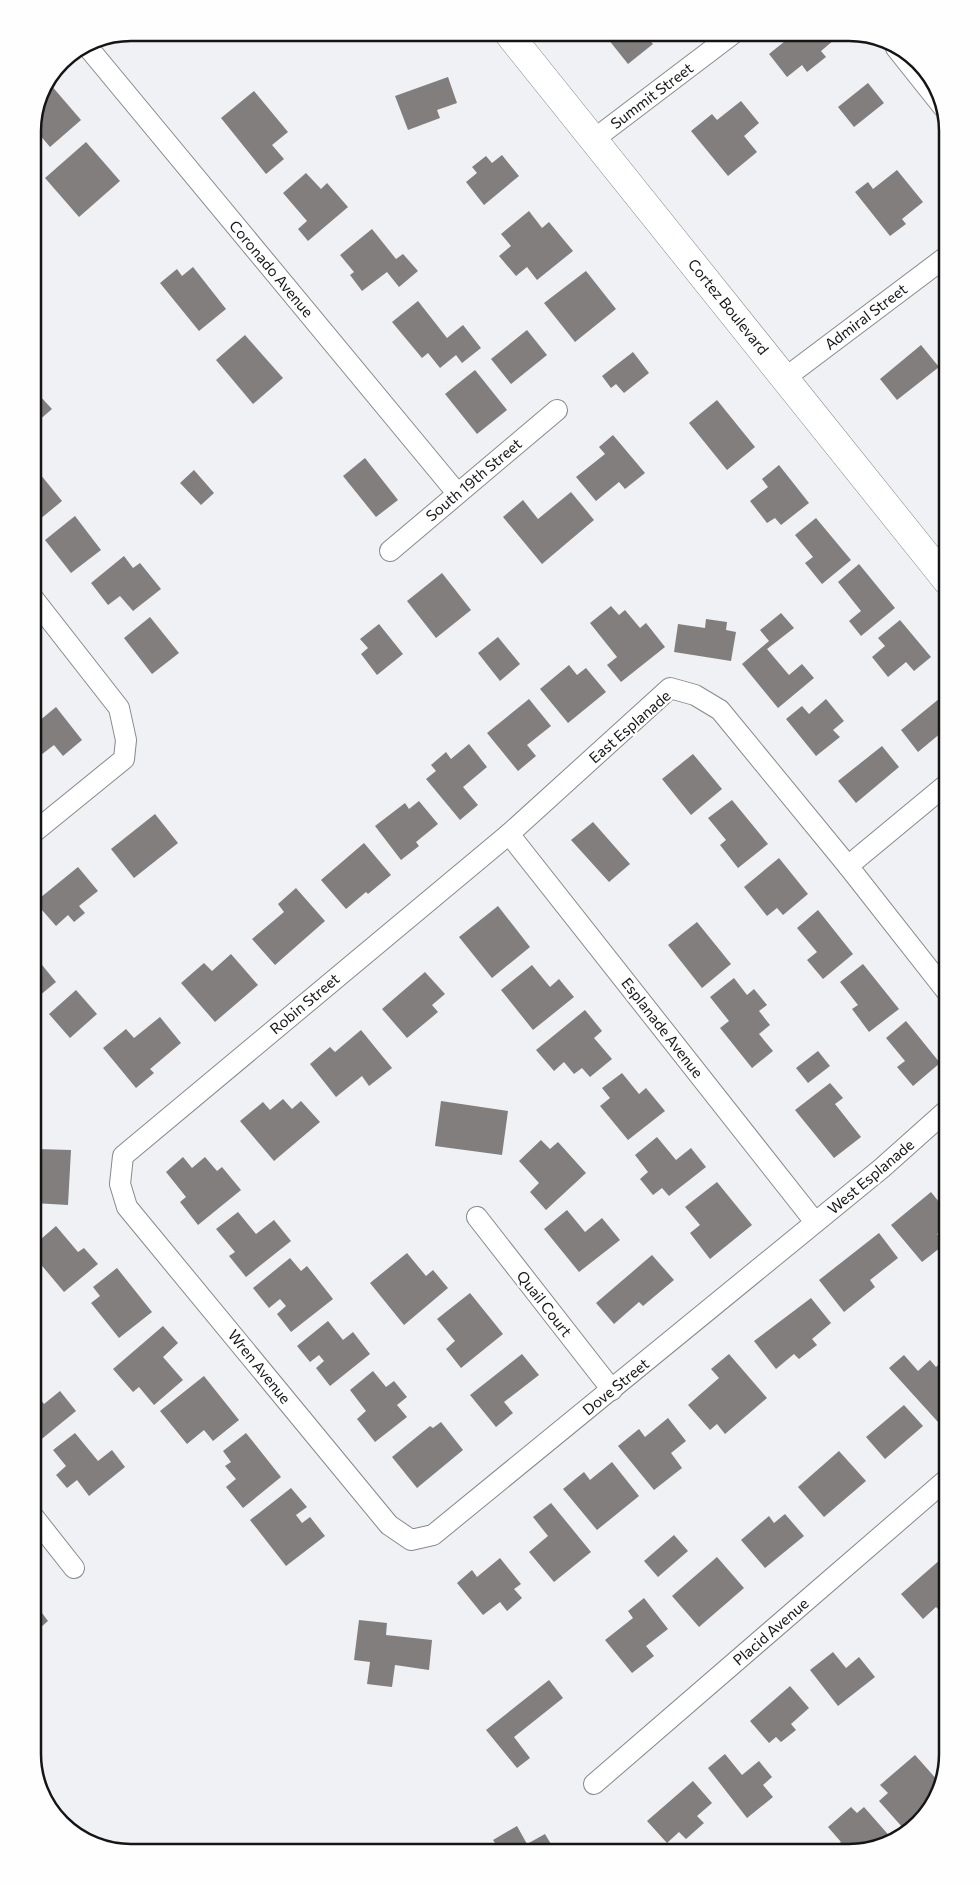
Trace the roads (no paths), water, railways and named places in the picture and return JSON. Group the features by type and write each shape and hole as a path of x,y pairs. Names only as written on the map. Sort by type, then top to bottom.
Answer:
{"street":[{"name":"Cortez Boulevard","path":"514,41 939,570"},
{"name":"Summit Street","path":"593,140 723,41"},
{"name":"Coronado Avenue","path":"91,51 457,493"},
{"path":"912,68 928,88"},
{"name":"Admiral Street","path":"785,378 939,263"},
{"name":"South 19th Street","path":"390,551 557,410"},
{"path":"41,608 119,708 126,740 124,759 41,826"},
{"name":"East Esplanade","path":"510,834 670,688 695,695 720,710 848,866"},
{"path":"939,791 848,866 939,981"},
{"name":"Robin Street","path":"120,1184 123,1156 510,834"},
{"name":"Esplanade Avenue","path":"510,834 815,1222"},
{"name":"West Esplanade","path":"815,1222 939,1118"},
{"name":"Wren Avenue","path":"120,1184 127,1208 389,1525 411,1540"},
{"name":"Quail Court","path":"477,1217 612,1390"},
{"name":"Dove Street","path":"411,1540 433,1534 612,1390 815,1222"},
{"name":"Placid Avenue","path":"594,1784 939,1487"},
{"path":"41,1527 74,1568"}]}
